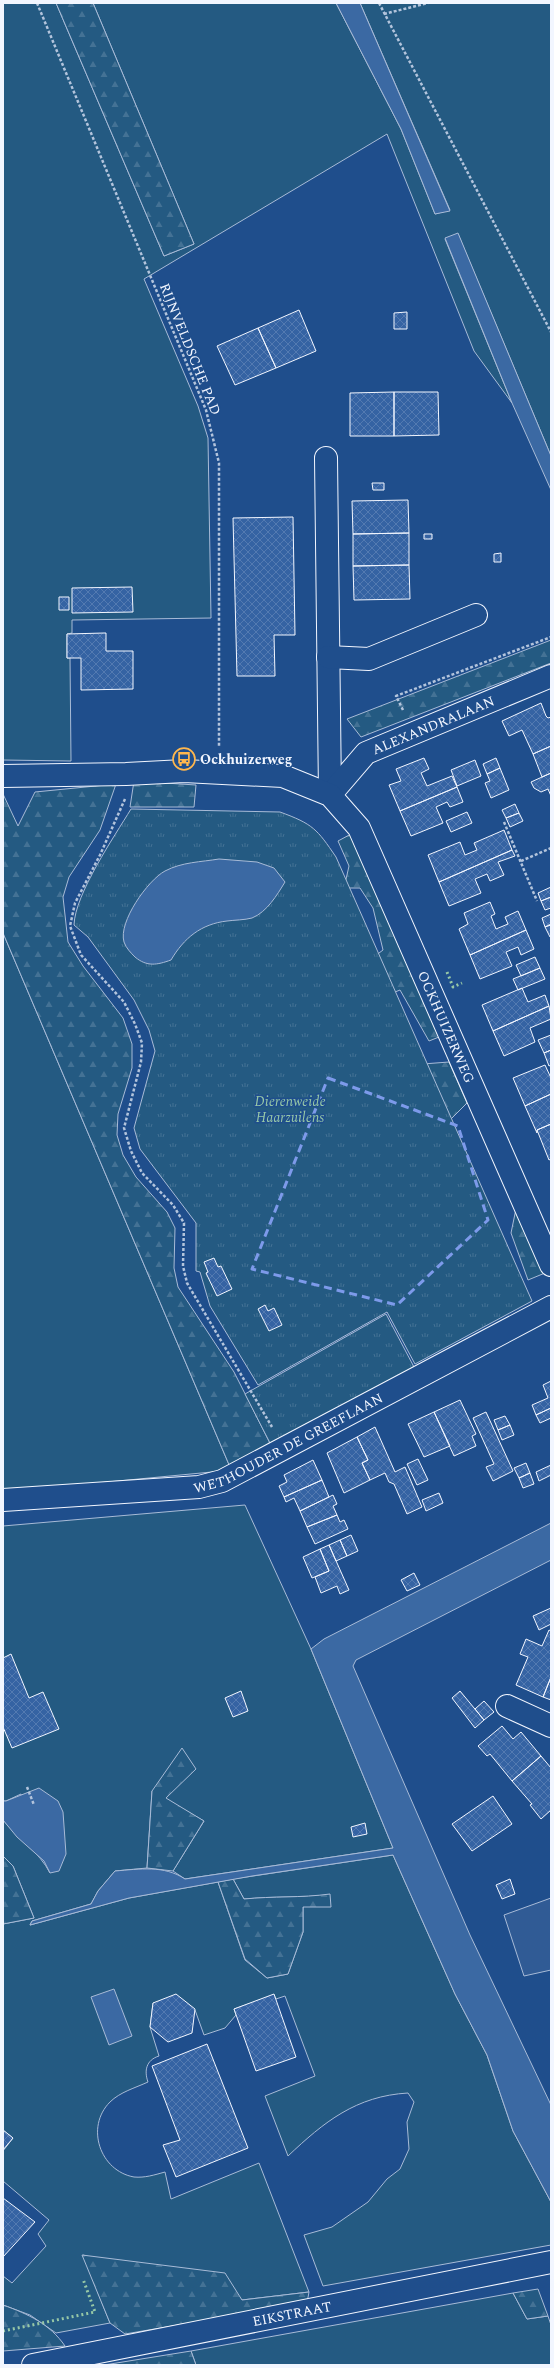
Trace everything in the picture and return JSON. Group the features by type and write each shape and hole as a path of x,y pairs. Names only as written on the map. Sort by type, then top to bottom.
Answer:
{"street":[{"path":"326,458 330,795"},
{"path":"328,657 369,658 476,615"},
{"name":"ALEXANDRALAAN","path":"330,795 366,753 413,732 551,676"},
{"name":"OCKHUIZERWEG","path":"3,776 219,771 283,776 330,795 359,828 551,1265"},
{"name":"WETHOUDER DE GREEFLAAN","path":"3,1500 199,1487 222,1481 284,1450 551,1307"},
{"path":"507,1706 551,1726"},
{"name":"EIKSTRAAT","path":"33,2365 551,2262"}],"path":[{"name":"RIJNVELDSCHE PAD","path":"37,3 206,410 219,463 219,771"},
{"path":"379,3 551,332"},
{"path":"384,14 428,3"},
{"path":"413,732 396,696 551,637"},
{"path":"126,774 125,803 75,903 70,926 81,956 124,1002 135,1024 142,1043 141,1062 124,1128 131,1151 142,1173 173,1205 184,1223 183,1266 187,1283 251,1390 284,1450"},
{"path":"504,822 537,901"},
{"path":"521,861 551,848"},
{"path":"27,1787 34,1805"}],"highlighted area":[{"path":"328,1078 458,1126 488,1220 397,1305 252,1269"}],"green space":[{"path":"3,3 56,3 164,256 194,244 93,3 336,3 401,129 435,214 450,210 360,3 551,3 551,456 458,234 445,239 512,403 474,351 387,134 144,279 198,406 208,438 211,618 72,620 72,633 67,634 67,658 70,658 71,761 3,760"},
{"path":"56,3 93,3 194,244 164,256"},
{"path":"551,640 551,663 361,737 347,719"},
{"path":"134,781 196,785 194,807 130,807"},
{"path":"116,784 100,830 69,877 63,897 68,942 83,966 123,1018 132,1044 132,1068 118,1114 117,1135 123,1155 136,1177 167,1212 175,1228 174,1268 178,1287 234,1372 271,1445 230,1467 3,933 3,794 18,826 35,792"},
{"name":"Dierenweide Haarzuilens","path":"131,809 280,812 307,824 324,840 336,857 532,1301 415,1364 387,1312 258,1385 210,1306 200,1272 196,1271 196,1223 140,1149 134,1128 155,1051 149,1030 134,1000 88,937 74,925 76,912 88,882 96,866"},
{"path":"353,833 439,1037 429,1041 400,990 293,1033 354,972 383,950 373,908 360,888 344,888 349,866 338,841"},
{"path":"3,933 230,1467 222,1471 3,1492"},
{"path":"449,1062 467,1103 443,1127 396,1066"},
{"path":"517,1204 545,1273 528,1280 511,1233"},
{"path":"386,1314 414,1367 271,1445 245,1394"},
{"path":"245,1505 311,1649 393,1848 185,1879 173,1871 204,1821 152,1791 147,1868 115,1871 98,1891 91,1904 32,1921 30,1925 129,1898 218,1882 245,1960 267,1978 288,1974 303,1932 303,1907 330,1895 244,1899 233,1879 393,1855 455,1994 487,2055 513,2131 551,2202 551,2245 323,2286 304,2235 332,2227 368,2202 387,2179 400,2169 409,2149 407,2122 414,2102 408,2093 372,2099 357,2105 328,2122 288,2156 265,2096 315,2076 285,1996 276,1999 274,1995 234,2009 236,2015 225,2028 204,2035 195,2010 153,2003 150,2027 159,2056 151,2060 147,2066 146,2074 148,2082 128,2090 118,2096 110,2102 102,2112 98,2123 98,2135 100,2147 105,2157 112,2166 122,2173 134,2177 146,2177 165,2172 171,2199 259,2163 309,2292 242,2300 83,2255 110,2323 56,2333 30,2315 3,2305 3,2276 12,2283 46,2246 38,2234 49,2220 3,2181 3,2151 13,2138 3,2130 3,1924 34,1918 13,1866 3,1856 3,1820 35,1852 50,1873 21,1794 3,1801 3,1526"},
{"path":"182,1748 196,1769 166,1798 204,1821 173,1871 147,1868 152,1791"},
{"path":"3,1856 13,1866 34,1918 3,1924"},
{"path":"233,1879 244,1899 330,1894 331,1907 303,1907 303,1932 288,1974 267,1978 245,1959 218,1882"},
{"path":"82,2255 225,2273 242,2300 309,2292 307,2303 125,2334 110,2323"},
{"path":"538,2289 548,2316 527,2319 513,2293"},
{"path":"513,2293 527,2319 548,2316 551,2325 551,2365 196,2365 191,2351"},
{"path":"3,2305 30,2316 38,2321 59,2338 65,2346 3,2351"},
{"path":"191,2351 196,2365 104,2365"}],"shaded area":[{"path":"336,3 360,3 450,211 435,214 401,129"},
{"path":"458,233 551,456 551,490 512,403 445,238"},
{"path":"219,859 257,862 274,868 285,882 271,903 262,912 249,919 227,921 209,925 201,929 194,933 182,945 171,960 161,963 148,964 135,957 125,944 123,934 125,924 130,913 143,892 158,876 171,868 185,864"},
{"path":"551,1523 551,1560 356,1660 353,1666 470,1935 551,2105 551,2202 513,2131 487,2055 455,1994 393,1855 252,1876 129,1898 30,1925 32,1921 91,1904 98,1891 115,1871 152,1869 169,1872 185,1879 393,1848 311,1649 324,1639"},
{"path":"39,1788 58,1801 63,1812 66,1854 59,1871 50,1873 44,1861 17,1837 3,1820 3,1801"},
{"path":"551,1898 551,1970 524,1976 504,1915"},
{"path":"114,1989 132,2036 109,2045 91,1997"}],"building":[{"path":"299,310 316,351 276,368 258,328"},
{"path":"407,312 407,329 394,329 394,313"},
{"path":"258,328 276,368 235,385 217,346"},
{"path":"394,392 394,436 350,436 350,393"},
{"path":"394,392 438,392 439,435 394,436"},
{"path":"372,483 384,483 384,490 373,490"},
{"path":"408,500 409,533 353,534 352,501"},
{"path":"293,517 295,635 274,635 275,676 237,676 233,518"},
{"path":"409,533 409,565 353,566 353,534"},
{"path":"424,534 432,534 432,539 424,539"},
{"path":"501,553 501,562 494,562 494,554"},
{"path":"409,565 410,599 354,600 353,566"},
{"path":"132,587 133,612 72,613 72,588"},
{"path":"59,597 69,597 69,610 59,610"},
{"path":"106,633 106,651 133,651 133,689 81,690 81,658 67,658 67,634"},
{"path":"541,703 546,716 548,718 551,717 551,746 533,754 522,730 509,736 502,721"},
{"path":"551,746 551,773 542,777 533,754"},
{"path":"424,758 429,769 421,773 427,786 452,776 457,787 400,811 389,785 401,781 396,769"},
{"path":"496,758 500,768 487,774 483,764"},
{"path":"475,760 481,776 457,786 451,770"},
{"path":"500,768 509,790 491,798 485,783 490,781 487,774"},
{"path":"551,773 551,796 548,789 541,792 534,788 531,782"},
{"path":"457,787 463,802 450,807 447,802 436,807 443,823 411,836 400,811"},
{"path":"515,804 519,813 506,818 502,810"},
{"path":"467,812 472,823 451,832 446,821"},
{"path":"519,813 523,821 510,827 506,818"},
{"path":"504,830 512,850 439,882 428,855 460,842 465,855 477,850 474,843"},
{"path":"512,850 515,856 498,862 504,875 490,881 487,874 475,879 481,893 449,906 439,882"},
{"path":"551,887 551,897 541,901 538,893"},
{"path":"551,897 551,908 545,910 541,901"},
{"path":"490,902 495,914 491,916 496,929 508,924 505,917 518,911 526,930 470,955 459,929 468,924 464,913"},
{"path":"551,914 551,924 545,927 542,918"},
{"path":"551,925 551,937 550,937 545,927"},
{"path":"526,930 534,949 521,955 518,947 506,952 512,966 480,979 470,955"},
{"path":"535,957 540,968 521,976 516,965"},
{"path":"540,968 545,979 518,990 513,979"},
{"path":"522,988 528,1002 545,995 549,1006 493,1031 482,1005"},
{"path":"549,1006 551,1019 530,1028 535,1042 504,1056 493,1031"},
{"path":"551,1035 551,1050 544,1053 538,1040"},
{"path":"551,1050 551,1065 549,1066 544,1053"},
{"path":"545,1065 551,1078 551,1094 525,1106 513,1078"},
{"path":"551,1094 551,1124 537,1130 537,1133 525,1106"},
{"path":"551,1124 551,1159 549,1160 537,1130"},
{"path":"214,1258 218,1267 221,1266 232,1289 217,1296 206,1273 208,1272 204,1262"},
{"path":"265,1305 268,1311 274,1308 282,1325 269,1331 258,1309"},
{"path":"551,1381 551,1408 536,1415 532,1405 548,1398 543,1385"},
{"path":"460,1400 476,1434 472,1436 476,1446 454,1456 434,1412"},
{"path":"551,1408 551,1418 540,1423 536,1415"},
{"path":"434,1412 450,1446 424,1457 408,1424"},
{"path":"486,1412 513,1471 493,1481 486,1467 494,1464 473,1418"},
{"path":"505,1416 510,1425 498,1430 494,1420"},
{"path":"510,1425 514,1435 502,1440 498,1430"},
{"path":"375,1427 395,1472 405,1467 422,1507 407,1514 394,1484 389,1482 385,1473 370,1480 362,1463 368,1460 357,1437"},
{"path":"357,1437 368,1460 362,1463 370,1480 344,1493 327,1453"},
{"path":"418,1459 428,1480 417,1485 407,1464"},
{"path":"313,1460 322,1480 284,1497 279,1486 287,1482 284,1475"},
{"path":"526,1463 530,1473 519,1478 514,1468"},
{"path":"551,1465 551,1475 539,1481 536,1472"},
{"path":"530,1473 534,1484 523,1488 519,1478"},
{"path":"322,1480 329,1497 300,1511 294,1498 286,1502 284,1497"},
{"path":"439,1493 443,1503 426,1511 422,1500"},
{"path":"333,1495 337,1504 333,1506 337,1515 307,1527 300,1511"},
{"path":"337,1515 340,1522 344,1520 348,1529 315,1544 307,1527"},
{"path":"351,1535 358,1551 347,1556 340,1540"},
{"path":"340,1540 347,1556 336,1561 329,1545"},
{"path":"329,1545 349,1590 340,1594 337,1586 321,1593 315,1577 329,1571 320,1549"},
{"path":"320,1549 329,1571 312,1578 303,1557"},
{"path":"414,1573 420,1585 407,1591 401,1580"},
{"path":"551,1608 551,1624 539,1630 533,1616"},
{"path":"549,1630 551,1631 551,1677 543,1697 516,1685 528,1657 520,1654 526,1639 542,1646"},
{"path":"11,1654 29,1698 43,1692 59,1729 12,1748 3,1727 3,1658"},
{"path":"551,1677 551,1700 543,1697"},
{"path":"241,1691 248,1711 233,1717 225,1698"},
{"path":"460,1691 484,1720 475,1728 452,1698"},
{"path":"484,1701 494,1712 484,1720 475,1709"},
{"path":"502,1726 513,1739 521,1732 541,1756 512,1781 490,1754 487,1756 478,1746"},
{"path":"541,1756 551,1768 551,1810 541,1819 530,1805 532,1804 512,1781"},
{"path":"493,1796 512,1824 472,1851 452,1824"},
{"path":"365,1823 367,1834 353,1837 351,1827"},
{"path":"510,1879 515,1894 502,1899 496,1885"},
{"path":"176,1994 195,2009 192,2033 168,2042 150,2027 153,2003"},
{"path":"274,1994 296,2057 256,2071 234,2009"},
{"path":"207,2044 248,2148 176,2177 163,2145 180,2140 152,2066"},
{"path":"3,2130 13,2138 3,2150"},
{"path":"3,2198 35,2222 3,2257"}],"hedge":[{"path":"447,972 453,987 462,983"},
{"path":"3,2331 95,2312 83,2279"}],"place":[{"name":"Ockhuizerweg","path":"184,759"}]}
